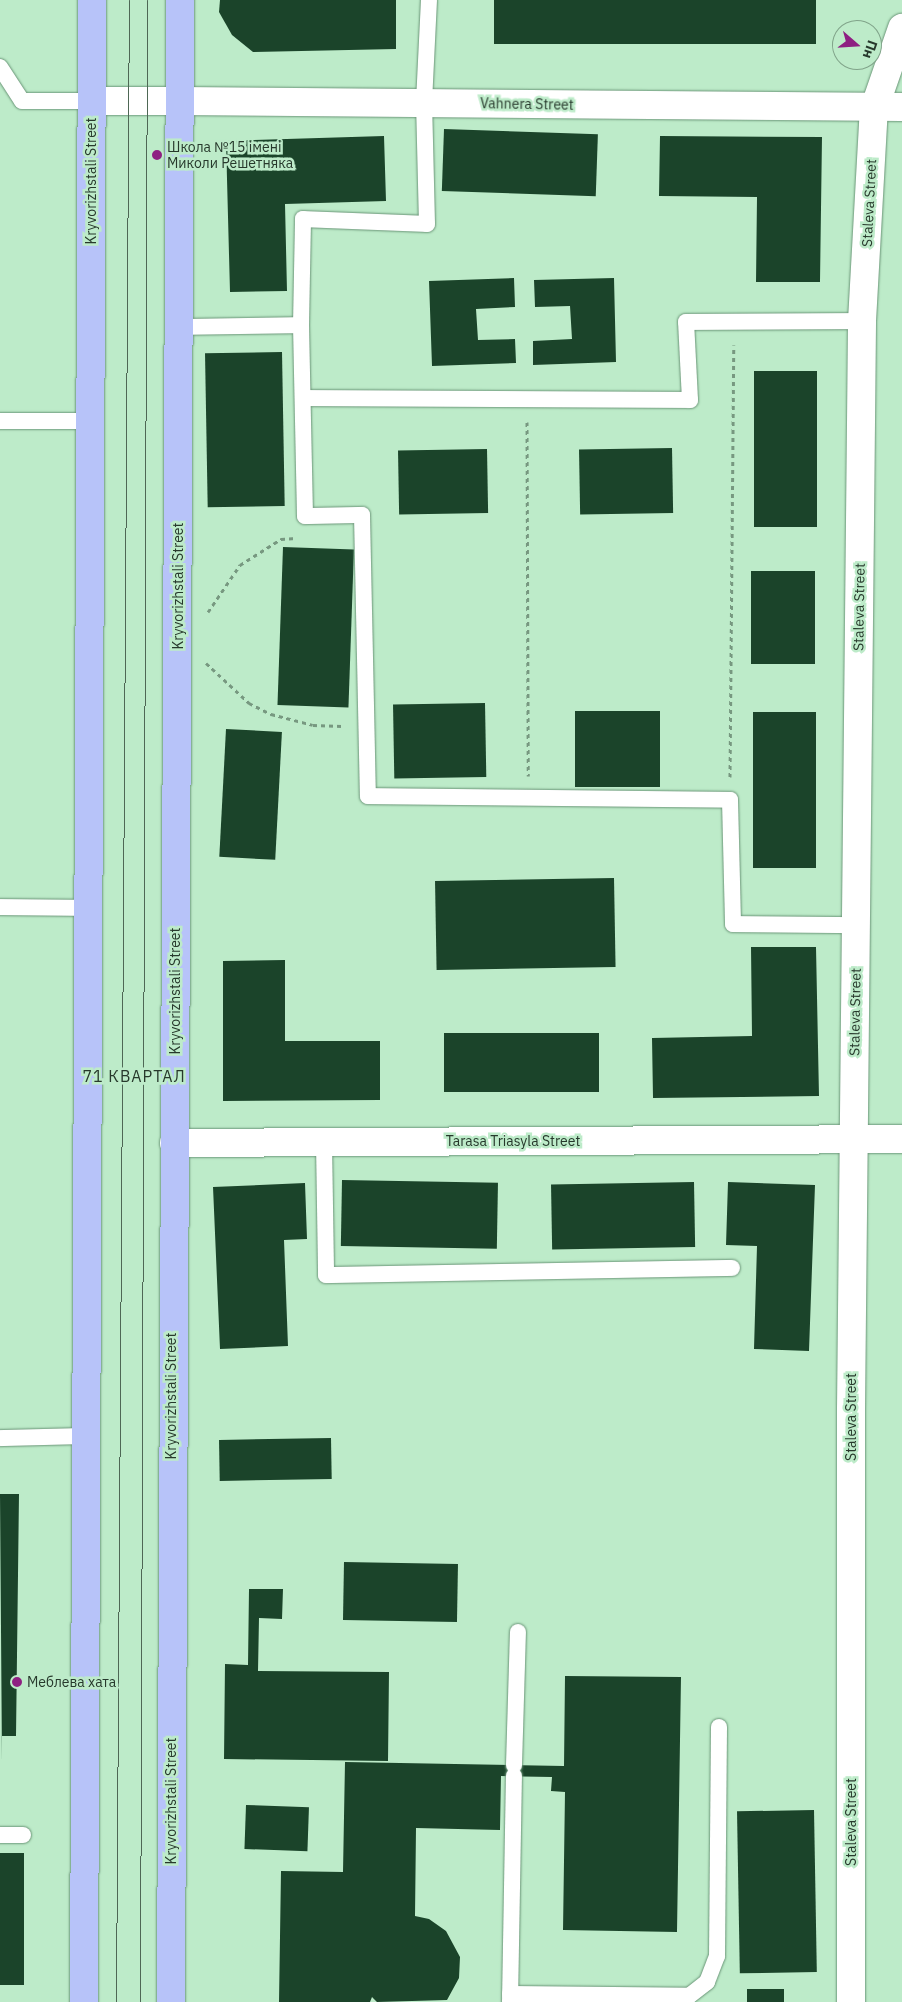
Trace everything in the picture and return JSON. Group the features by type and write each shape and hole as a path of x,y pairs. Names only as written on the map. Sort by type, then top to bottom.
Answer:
{"main road":[{"name":"Kryvorizhstali Street","path":"84,2002 92,0"},
{"name":"Kryvorizhstali Street","path":"170,2002 180,327 180,0"}],"street":[{"name":"Staleva Street","path":"852,2002 853,1139 862,321 874,109 902,28"},
{"name":"Kryvorizhstali Street","path":"92,101 179,101"},
{"name":"Vahnera Street","path":"179,101 902,108"},
{"name":"Tarasa Triasyla Street","path":"174,1143 902,1139"}],"lane":[{"path":"429,0 424,102 427,224 303,219 301,325 305,516 362,515 368,796 730,800 733,924 856,925"},
{"path":"0,67 22,101 92,101"},
{"path":"303,398 690,400 686,322 862,321"},
{"path":"180,327 301,325"},
{"path":"0,421 90,421"},
{"path":"0,907 88,908"},
{"path":"324,1142 326,1275 732,1268"},
{"path":"0,1438 86,1436"},
{"path":"518,1632 510,1998 689,1996 707,1982 717,1956 719,1727"},
{"path":"0,1835 23,1835"}],"path":[{"path":"730,800 734,322"},
{"path":"527,399 528,798"},
{"path":"206,616 240,565 281,539 305,534 305,516"},
{"path":"200,658 249,703 271,714 313,725 366,725"}],"building":[{"path":"220,0 396,0 396,49 253,52 232,35 219,12"},
{"path":"494,0 816,0 816,44 494,44"},
{"path":"444,129 598,134 596,196 442,191"},
{"path":"384,136 386,201 285,204 287,291 230,292 226,141"},
{"path":"660,136 822,137 820,282 756,282 757,197 659,196"},
{"path":"514,278 515,307 476,309 478,340 515,339 516,363 432,366 429,281"},
{"path":"614,278 616,362 533,365 533,341 572,339 570,306 535,307 534,280"},
{"path":"282,352 285,506 208,507 205,353"},
{"path":"754,371 817,371 817,527 754,527"},
{"path":"672,448 673,513 580,515 579,450"},
{"path":"487,449 488,513 399,515 398,451"},
{"path":"283,547 354,549 348,707 277,705"},
{"path":"751,571 815,571 815,664 751,664"},
{"path":"485,703 486,777 394,779 393,705"},
{"path":"575,711 660,711 660,787 575,787"},
{"path":"753,712 816,712 816,868 753,868"},
{"path":"226,729 282,732 275,860 219,857"},
{"path":"614,878 616,967 437,970 435,881"},
{"path":"751,947 816,947 819,1096 653,1098 652,1038 752,1036"},
{"path":"285,960 285,1041 380,1041 380,1100 223,1101 223,961"},
{"path":"444,1033 599,1033 599,1092 444,1092"},
{"path":"342,1180 498,1183 497,1249 341,1246"},
{"path":"694,1182 695,1247 552,1249 551,1184"},
{"path":"728,1182 815,1185 809,1351 754,1349 757,1246 726,1245"},
{"path":"305,1183 307,1239 284,1240 288,1346 220,1349 213,1187"},
{"path":"331,1438 332,1479 220,1481 219,1440"},
{"path":"0,1494 19,1494 16,1736 2,1736 2,1764"},
{"path":"344,1562 458,1564 457,1622 343,1620"},
{"path":"249,1589 283,1589 282,1619 259,1618 258,1671 389,1672 388,1761 224,1759 225,1664 248,1665"},
{"path":"565,1676 681,1677 677,1932 563,1930 565,1792 551,1791 552,1777 501,1776 500,1830 416,1828 415,1916 429,1919 446,1931 460,1957 459,1978 447,2000 377,2002 372,1997 370,2002 279,2002 281,1871 343,1872 345,1762 564,1766"},
{"path":"246,1805 309,1807 307,1851 244,1849"},
{"path":"814,1810 817,1972 740,1973 737,1811"},
{"path":"0,1853 24,1853 24,1985 0,1985"},
{"path":"747,1989 784,1989 784,2002 747,2002"}],"tram line":[{"path":"116,2002 129,0"},
{"path":"140,2002 147,0"}],"place":[{"name":"Школа №15 імені Миколи Решетняка","path":"157,155"},
{"name":"Меблева хата","path":"17,1682"}],"district":[{"name":"71 КВАРТАЛ","path":"134,1076"}]}
